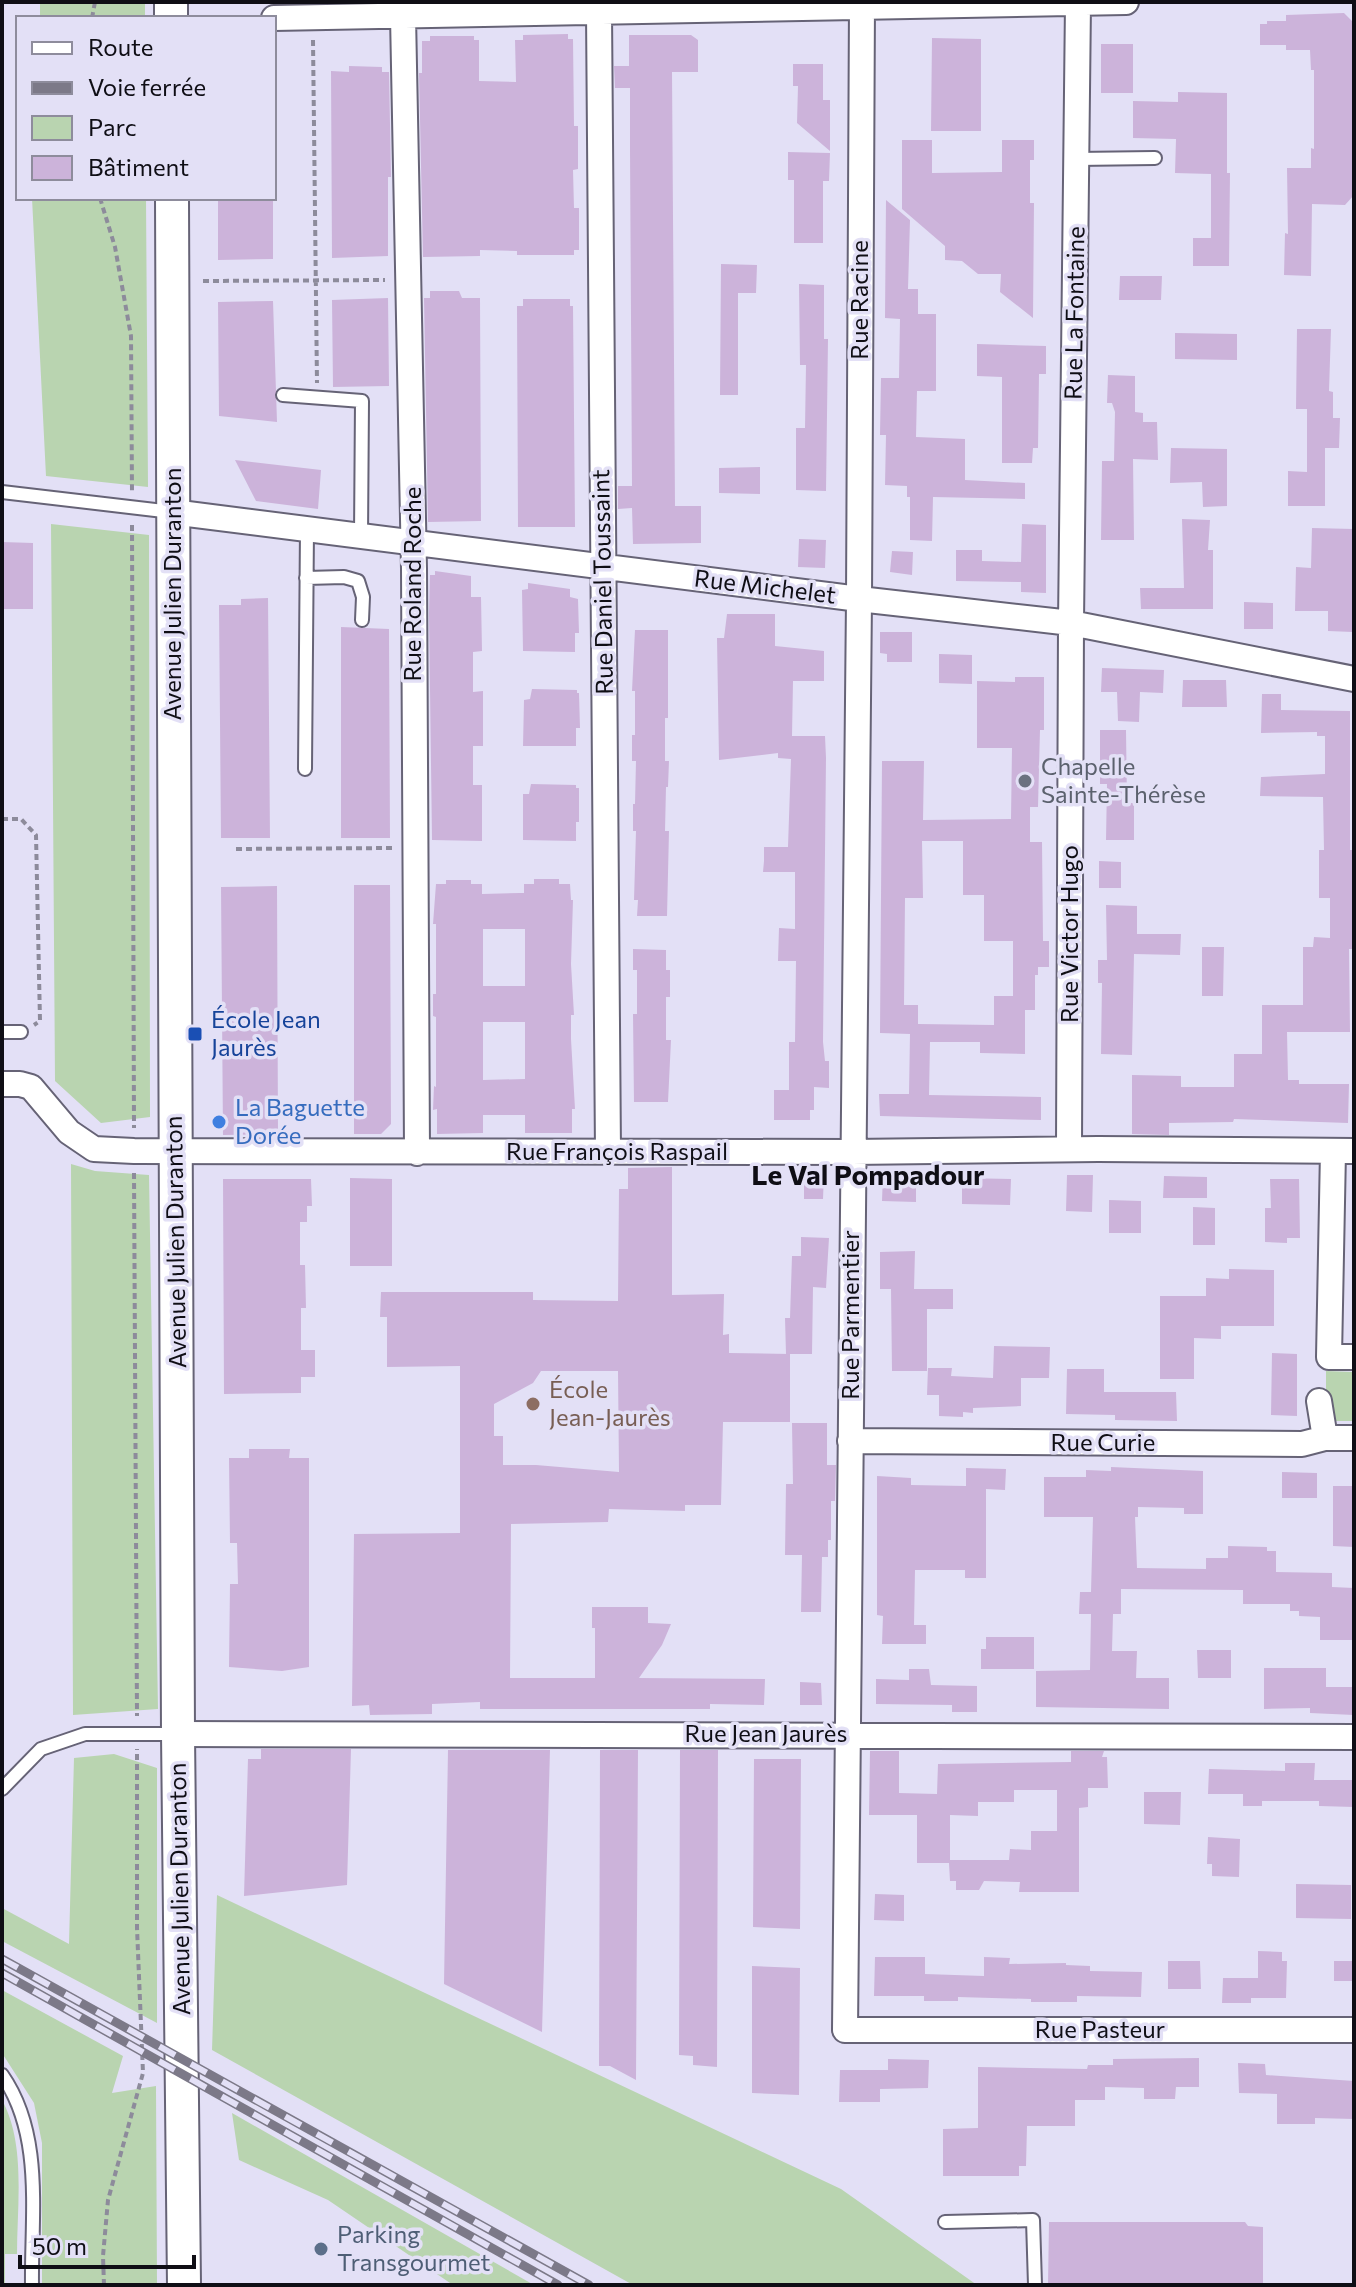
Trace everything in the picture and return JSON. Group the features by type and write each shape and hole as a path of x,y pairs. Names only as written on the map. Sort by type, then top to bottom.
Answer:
{"main road":[{"name":"Avenue Julien Duranton","path":"172,200 178,1734 184,2285"}],"street":[{"path":"276,18 862,4 1126,2"},
{"name":"Rue La Fontaine","path":"1071,623 1078,3"},
{"name":"Rue Racine","path":"859,599 862,4"},
{"name":"Rue Daniel Toussaint","path":"599,12 608,1152"},
{"name":"Rue Roland Roche","path":"403,16 413,543 417,1153"},
{"name":"Rue Michelet","path":"172,512 1071,623 1354,679"},
{"name":"Rue Parmentier","path":"845,2030 859,599"},
{"name":"Rue Victor Hugo","path":"1069,1149 1071,623"},
{"name":"Rue François Raspail","path":"2,1084 31,1087 69,1132 94,1149 175,1153 1069,1149 1343,1151"},
{"path":"1343,1151 1329,1357 1354,1357"},
{"path":"1319,1401 1325,1438"},
{"name":"Rue Curie","path":"850,1441 1302,1444 1325,1438 1354,1438"},
{"name":"Rue Jean Jaurès","path":"178,1734 1354,1737"},
{"name":"Rue Pasteur","path":"845,2030 1354,2030"}],"lane":[{"path":"1076,159 1155,158"},
{"path":"283,395 362,401 361,536"},
{"path":"2,492 172,512"},
{"path":"305,769 307,529"},
{"path":"306,578 344,577 358,581 363,597 362,620"},
{"path":"2,1032 21,1032"},
{"path":"2,1789 41,1749 85,1734 178,1734"},
{"path":"2,2075 20,2106 30,2143 32,2285"},
{"path":"945,2222 1033,2220 1035,2285"}],"path":[{"path":"313,17 317,397"},
{"path":"203,281 408,280"},
{"path":"2,819 21,819 36,835 40,1021 21,1032"},
{"path":"236,849 414,848"},
{"path":"104,2285 108,2200 143,2073"}],"green space":[{"path":"40,2 145,2 145,16 40,16"},
{"path":"32,200 146,200 148,487 46,476"},
{"path":"51,524 149,535 150,1117 101,1123 55,1081"},
{"path":"71,1164 95,1171 149,1175 158,1709 73,1715"},
{"path":"1326,1371 1354,1372 1354,1421 1329,1421 1326,1415"},
{"path":"114,1754 157,1768 157,2023 2,1941 2,1908 69,1944 74,1758"},
{"path":"217,1895 841,2189 977,2285 633,2285 212,2050"},
{"path":"2,1990 123,2056 112,2093 156,2086 157,2285 42,2285 42,2143 34,2103 2,2053"},
{"path":"2,2100 10,2117 18,2175 17,2254 5,2254 5,2285 2,2285"},
{"path":"232,2113 534,2285 453,2285 328,2200 239,2160"}],"building":[{"path":"1344,13 1354,23 1354,195 1345,205 1312,204 1311,276 1284,275 1285,233 1288,234 1287,168 1311,168 1311,148 1314,149 1314,70 1311,70 1310,50 1286,50 1286,45 1260,45 1260,24 1286,21 1286,15"},
{"path":"568,34 568,39 573,39 574,126 578,126 578,169 573,170 574,208 579,208 579,250 574,250 574,255 517,255 517,251 480,250 480,256 423,257 419,73 422,73 422,41 430,41 430,36 474,36 474,40 479,40 479,81 516,82 515,40 523,40 523,35"},
{"path":"629,35 691,35 698,40 698,72 672,72 675,506 701,506 701,543 633,544 632,508 618,509 618,486 632,486 630,88 615,88 614,66 629,66"},
{"path":"932,38 981,39 981,131 931,131"},
{"path":"1101,44 1133,44 1133,93 1101,93"},
{"path":"793,64 823,64 823,100 830,100 830,151 797,123 798,86 793,86"},
{"path":"349,66 382,67 382,72 389,72 391,177 388,177 388,256 332,258 331,71 349,72"},
{"path":"1178,92 1227,93 1229,266 1193,266 1193,238 1211,238 1211,174 1175,173 1176,139 1133,138 1133,101 1178,102"},
{"path":"902,140 932,140 932,173 1002,172 1002,140 1034,140 1034,160 1030,160 1030,203 1034,203 1033,318 1000,292 1001,274 978,274 962,261 945,260 945,246 902,209"},
{"path":"788,152 830,153 829,181 823,181 823,243 794,243 794,180 788,180"},
{"path":"218,200 273,200 273,259 218,260"},
{"path":"886,200 910,220 908,289 918,289 918,314 936,314 936,391 917,391 916,437 965,439 965,480 1025,483 1025,499 933,497 932,541 910,540 907,486 885,485 886,435 880,435 881,378 899,378 900,319 885,318"},
{"path":"721,264 757,265 756,293 738,293 738,395 720,395"},
{"path":"1120,276 1162,276 1161,300 1119,300"},
{"path":"799,284 824,285 824,339 828,339 826,491 796,490 796,428 805,428 806,365 800,365"},
{"path":"430,291 459,291 462,298 480,298 481,521 428,522 424,298 430,298"},
{"path":"388,298 389,386 333,387 332,300"},
{"path":"523,299 570,299 570,306 573,306 575,527 518,527 517,306 523,306"},
{"path":"273,301 277,422 219,416 218,302"},
{"path":"1297,329 1331,329 1329,391 1333,392 1333,418 1340,418 1339,448 1325,448 1325,506 1288,506 1288,471 1307,472 1307,409 1296,409"},
{"path":"1175,333 1237,334 1237,360 1175,359"},
{"path":"977,344 1046,346 1046,374 1039,374 1038,448 1033,448 1032,463 1002,463 1002,377 977,376"},
{"path":"1108,375 1135,376 1135,412 1143,413 1143,422 1157,422 1158,460 1133,459 1134,540 1101,540 1102,461 1114,461 1115,412 1112,403 1107,403"},
{"path":"1171,448 1227,449 1227,506 1203,507 1202,482 1170,483"},
{"path":"235,460 321,470 318,509 256,501"},
{"path":"760,467 760,494 719,493 719,468"},
{"path":"1182,519 1210,520 1208,550 1213,550 1213,609 1141,609 1140,588 1184,588"},
{"path":"1022,524 1046,525 1046,593 1021,592 1021,582 956,581 956,550 982,550 982,561 1021,562"},
{"path":"1312,528 1354,529 1353,632 1328,631 1328,611 1295,611 1296,567 1311,568"},
{"path":"799,539 826,540 825,568 798,567"},
{"path":"2,542 33,543 33,609 2,609"},
{"path":"892,551 913,552 912,575 890,572"},
{"path":"435,571 471,576 471,597 481,597 482,651 473,652 473,692 483,691 483,746 473,746 473,785 482,785 482,841 432,840 429,613 430,575 435,575"},
{"path":"528,583 570,589 570,597 578,599 579,633 575,633 575,652 523,651 522,590 528,589"},
{"path":"268,598 270,838 221,838 219,605 241,605 241,599"},
{"path":"1244,602 1273,603 1273,629 1244,629"},
{"path":"727,614 775,614 775,646 824,651 824,681 793,681 792,736 825,736 826,758 823,1042 825,1061 829,1061 829,1088 814,1087 814,1110 810,1110 810,1120 774,1120 774,1090 789,1090 789,1042 795,1042 796,961 778,961 779,928 795,929 795,872 763,872 764,847 788,847 791,759 778,758 778,753 719,760 717,638 724,638"},
{"path":"341,627 389,629 390,838 341,838"},
{"path":"635,630 668,630 668,718 665,718 665,761 669,761 665,831 669,831 667,916 637,916 638,900 634,900 636,761 632,761 635,691 632,691"},
{"path":"880,632 912,632 912,662 887,662 887,654 880,653"},
{"path":"939,654 972,655 972,684 939,683"},
{"path":"1102,668 1164,670 1163,693 1140,692 1139,722 1118,721 1117,692 1101,692"},
{"path":"1015,677 1044,677 1044,730 1040,730 1038,807 1030,807 1030,842 1042,842 1043,941 1049,941 1049,967 1038,967 1038,975 1035,975 1035,1010 1025,1010 1025,1054 980,1053 980,1042 930,1042 929,1095 1041,1097 1041,1120 880,1116 879,1094 909,1094 910,1034 880,1033 882,761 924,761 923,820 1011,819 1012,748 977,748 977,681 1015,682","holes":["922,841 963,841 963,895 984,895 984,941 1013,941 1013,996 994,996 994,1025 918,1024 918,1005 904,1005 905,898 923,898"]},
{"path":"1183,680 1226,680 1227,707 1182,707"},
{"path":"532,689 577,690 580,728 576,728 576,746 523,746 524,700 530,699"},
{"path":"1262,694 1281,694 1281,710 1350,711 1354,949 1349,949 1350,1032 1287,1032 1288,1080 1299,1080 1299,1084 1349,1084 1348,1123 1234,1119 1233,1122 1169,1123 1169,1135 1132,1134 1132,1075 1181,1076 1181,1087 1234,1087 1234,1054 1262,1054 1262,1005 1303,1005 1303,947 1313,947 1314,937 1330,938 1330,898 1319,898 1319,850 1324,850 1323,797 1260,796 1261,777 1325,774 1325,736 1317,736 1317,732 1261,733"},
{"path":"1100,730 1126,730 1127,803 1134,803 1134,840 1106,840 1107,784 1100,784"},
{"path":"531,784 576,785 579,788 576,841 523,840 523,794 529,794"},
{"path":"1099,861 1121,862 1121,888 1099,888"},
{"path":"534,879 559,879 559,884 570,884 573,900 571,964 574,1015 571,1015 571,1039 575,1109 572,1109 572,1133 525,1133 525,1115 483,1115 483,1133 437,1134 437,1109 433,1110 436,1087 433,994 436,994 436,924 433,924 436,884 446,884 446,880 471,880 471,884 482,884 482,894 524,893 524,884 534,884","holes":["483,929 525,929 525,986 483,986","483,1022 525,1022 525,1079 483,1080"]},
{"path":"354,885 390,885 391,1124 381,1134 354,1134"},
{"path":"277,886 278,1134 223,1135 221,887"},
{"path":"1106,905 1137,906 1137,934 1181,934 1180,955 1134,954 1132,1055 1101,1054 1102,983 1098,983 1098,960 1107,960"},
{"path":"1202,947 1224,947 1223,996 1202,996"},
{"path":"633,949 666,950 670,997 666,997 666,1040 671,1040 668,1102 634,1102 633,1014 637,1014 637,970 633,970"},
{"path":"672,1167 672,1295 724,1294 723,1335 729,1334 729,1353 790,1354 790,1422 723,1422 721,1505 685,1505 685,1511 609,1509 608,1522 511,1524 510,1678 595,1678 592,1607 648,1607 648,1623 671,1624 662,1645 639,1678 765,1679 764,1705 710,1704 710,1709 480,1709 480,1702 432,1704 432,1714 370,1715 369,1705 352,1706 354,1534 460,1533 460,1366 387,1367 387,1317 380,1317 381,1292 533,1292 533,1300 618,1301 619,1189 628,1189 628,1168","holes":["541,1371 618,1371 619,1472 503,1465 503,1436 494,1436 494,1404 533,1383"]},
{"path":"804,1173 824,1173 823,1199 804,1199"},
{"path":"883,1174 916,1175 916,1202 882,1201"},
{"path":"1067,1175 1093,1175 1092,1212 1066,1211"},
{"path":"1164,1176 1207,1177 1207,1198 1163,1198"},
{"path":"350,1178 392,1179 392,1266 350,1266"},
{"path":"962,1178 1011,1179 1010,1205 962,1204"},
{"path":"223,1179 311,1179 312,1206 307,1206 307,1222 300,1222 300,1265 305,1265 306,1308 301,1308 301,1350 315,1350 315,1377 301,1377 301,1393 224,1394"},
{"path":"1270,1179 1299,1179 1300,1238 1287,1238 1287,1243 1265,1242 1265,1208 1271,1208"},
{"path":"1109,1200 1141,1201 1141,1233 1109,1233"},
{"path":"1193,1207 1215,1208 1215,1245 1193,1245"},
{"path":"801,1237 829,1238 826,1288 813,1287 812,1354 786,1354 785,1318 790,1318 792,1256 801,1256"},
{"path":"915,1251 914,1289 953,1289 953,1309 927,1309 927,1371 892,1371 891,1289 880,1289 880,1252"},
{"path":"1229,1269 1274,1270 1274,1326 1221,1326 1221,1339 1194,1338 1194,1379 1160,1379 1160,1296 1206,1296 1206,1278 1229,1279"},
{"path":"994,1346 1050,1347 1049,1378 1021,1378 1021,1406 973,1408 973,1413 963,1412 963,1417 939,1416 939,1395 927,1395 928,1368 952,1368 951,1376 993,1378"},
{"path":"1272,1353 1297,1354 1297,1416 1271,1415"},
{"path":"1067,1369 1104,1369 1104,1392 1176,1392 1177,1421 1115,1420 1115,1415 1066,1414"},
{"path":"792,1423 827,1423 827,1465 836,1465 835,1501 831,1501 831,1540 828,1540 828,1557 822,1557 821,1612 801,1612 802,1555 785,1555 786,1484 793,1484"},
{"path":"249,1449 290,1449 289,1458 309,1458 309,1667 282,1671 229,1667 230,1584 238,1584 237,1543 230,1543 229,1458 249,1458"},
{"path":"1111,1467 1203,1471 1203,1514 1184,1514 1184,1508 1138,1507 1138,1517 1135,1517 1137,1568 1206,1569 1206,1558 1228,1558 1228,1546 1267,1547 1267,1551 1276,1551 1276,1572 1332,1573 1332,1587 1354,1588 1354,1640 1320,1640 1320,1617 1299,1616 1299,1611 1290,1611 1290,1604 1243,1604 1243,1590 1121,1589 1121,1614 1113,1614 1112,1651 1137,1651 1136,1678 1169,1678 1169,1709 1036,1707 1036,1671 1090,1670 1091,1614 1079,1614 1080,1592 1091,1592 1093,1517 1044,1517 1044,1477 1086,1477 1086,1470 1111,1471"},
{"path":"966,1468 1006,1469 1005,1490 986,1489 986,1578 965,1578 965,1570 915,1570 914,1625 926,1625 926,1644 882,1644 883,1616 877,1615 877,1476 911,1478 911,1485 966,1486"},
{"path":"1282,1472 1317,1473 1317,1498 1282,1498"},
{"path":"1333,1486 1354,1486 1354,1547 1333,1546"},
{"path":"986,1637 1034,1637 1034,1669 981,1669 981,1649 986,1649"},
{"path":"1197,1650 1231,1650 1231,1678 1198,1678"},
{"path":"1264,1668 1326,1668 1326,1687 1354,1687 1354,1715 1310,1713 1310,1708 1264,1709"},
{"path":"909,1669 929,1669 931,1685 977,1686 977,1712 952,1712 952,1705 876,1704 876,1679 909,1680"},
{"path":"800,1682 821,1683 822,1705 800,1705"},
{"path":"261,1749 351,1749 347,1885 244,1896 248,1759 261,1759"},
{"path":"448,1750 550,1750 542,2032 444,1984"},
{"path":"600,1750 638,1750 636,2080 610,2066 599,2066"},
{"path":"680,1750 718,1750 717,2067 693,2065 693,2056 679,2055"},
{"path":"870,1751 899,1751 899,1793 937,1794 938,1764 1071,1762 1071,1751 1104,1751 1102,1757 1107,1757 1108,1788 1088,1788 1088,1807 1079,1808 1079,1892 1019,1892 1020,1882 984,1881 979,1890 956,1890 956,1881 950,1881 949,1863 917,1863 917,1815 869,1815","holes":["1014,1790 1057,1790 1057,1831 1031,1831 1031,1850 1010,1849 1009,1860 950,1860 950,1815 978,1816 978,1802 1014,1802"]},
{"path":"754,1759 801,1759 800,1929 753,1927"},
{"path":"1285,1763 1315,1763 1314,1780 1354,1780 1354,1807 1319,1806 1319,1801 1262,1801 1262,1806 1243,1806 1243,1794 1208,1794 1209,1769 1285,1771"},
{"path":"1144,1792 1181,1792 1180,1825 1144,1824"},
{"path":"1208,1837 1240,1839 1239,1877 1212,1876 1212,1864 1207,1864"},
{"path":"1296,1884 1351,1885 1351,1919 1296,1918"},
{"path":"875,1894 904,1895 904,1921 874,1920"},
{"path":"1258,1951 1282,1952 1282,1961 1287,1961 1286,1998 1251,1998 1251,2003 1222,2003 1223,1978 1258,1978"},
{"path":"875,1957 925,1957 925,1974 984,1976 984,1957 1010,1958 1009,1964 1066,1963 1090,1966 1090,1971 1142,1972 1141,1997 1077,1996 1077,2002 1031,2002 1031,1999 958,1997 958,2001 924,2001 924,1996 874,1996"},
{"path":"1168,1961 1200,1961 1201,1989 1168,1989"},
{"path":"1334,1961 1354,1961 1354,1981 1334,1981"},
{"path":"752,1966 800,1968 799,2095 752,2093"},
{"path":"1199,2058 1199,2087 1176,2087 1175,2099 1144,2099 1144,2088 1105,2087 1105,2100 1075,2100 1075,2126 1027,2126 1026,2166 1019,2166 1019,2176 943,2176 943,2129 978,2128 978,2067 1087,2069 1088,2065 1113,2065 1113,2059"},
{"path":"888,2059 929,2060 928,2088 880,2089 880,2102 839,2102 840,2070 888,2070"},
{"path":"1238,2063 1265,2064 1266,2075 1354,2081 1354,2119 1315,2118 1315,2124 1277,2124 1277,2094 1239,2093"},
{"path":"1049,2222 1245,2222 1248,2226 1263,2227 1263,2285 1048,2285"}],"railway":[{"path":"2,1959 589,2285"},
{"path":"2,1973 558,2285"}],"place":[{"name":"Chapelle Sainte-Thérèse","path":"1025,781"},
{"name":"École Jean Jaurès","path":"195,1034"},
{"name":"La Baguette Dorée","path":"219,1122"},
{"name":"École Jean-Jaurès","path":"533,1404"},
{"name":"Parking Transgourmet","path":"321,2249"}],"district":[{"name":"Le Val Pompadour","path":"868,1175"}]}
